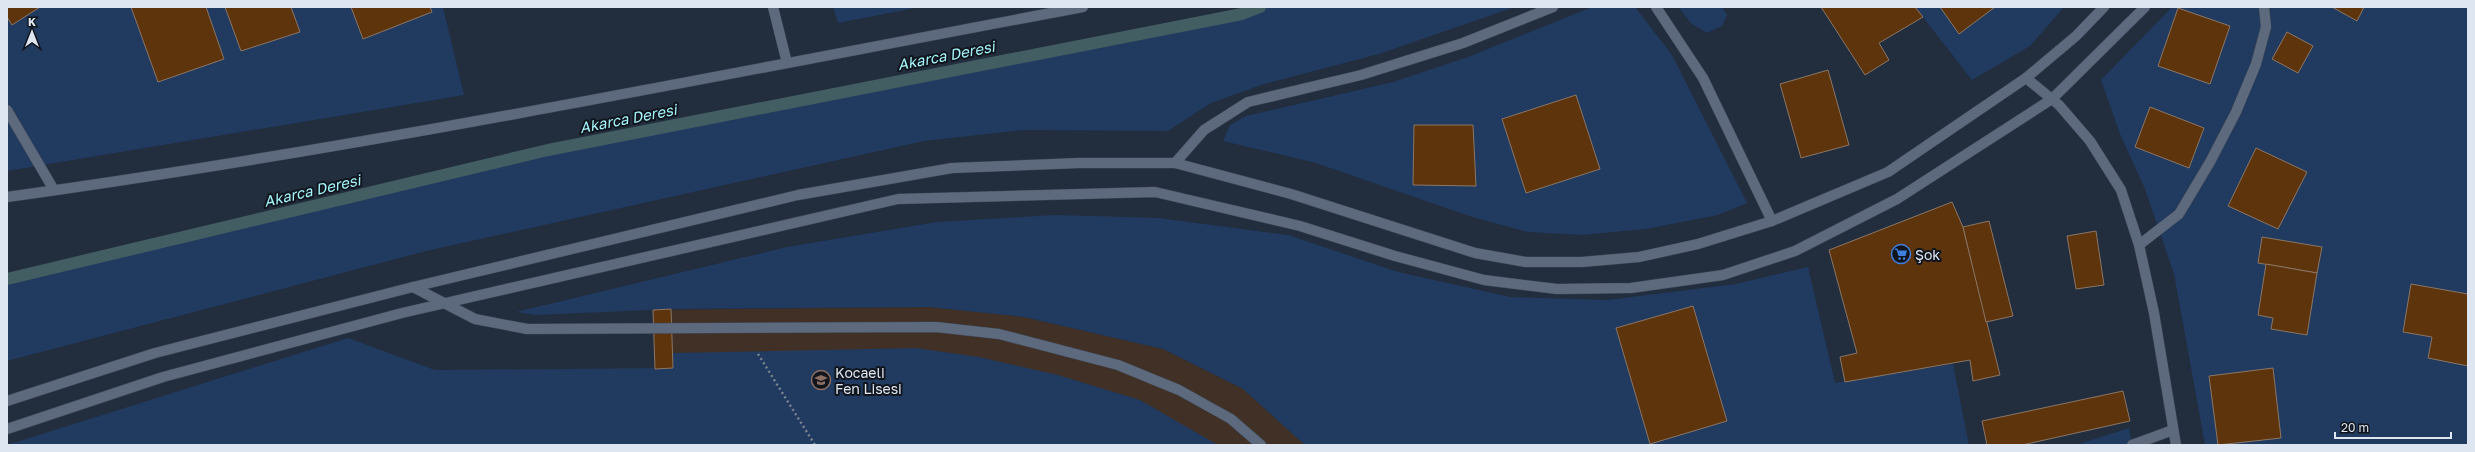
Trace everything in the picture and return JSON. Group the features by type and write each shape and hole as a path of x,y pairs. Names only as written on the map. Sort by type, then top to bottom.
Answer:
{"main road":[{"path":"773,7 787,63"},
{"path":"7,196 54,190 422,130 1083,7"},
{"path":"1175,163 1204,130 1248,102 1361,75 1455,45 1553,7"},
{"path":"1656,7 1703,78 1772,221"},
{"path":"7,401 154,353 413,286 798,195 952,168 1079,163 1175,163 1291,194 1475,253 1526,262 1582,262 1639,257 1698,244 1772,221 1888,172 2026,78 2076,36 2104,7"},
{"path":"7,429 163,377 445,304 898,199 1155,192 1300,226 1395,256 1484,280 1557,289 1631,288 1723,275 1796,250 1896,199 2052,99 2145,7"},
{"path":"2139,245 2179,214 2210,162 2236,112 2256,64 2266,27 2264,7"},
{"path":"2026,78 2052,99 2090,141 2121,190 2139,245 2154,313 2176,445"},
{"path":"7,110 54,190"},
{"path":"413,286 475,319 527,329 936,327 999,334 1118,365 1178,390 1231,419 1261,445"},
{"path":"2132,445 2173,430"}],"path":[{"path":"742,328 815,445"}],"shaded area":[{"path":"7,7 443,7 464,95 7,171"},
{"path":"833,7 921,7 838,23"},
{"path":"1260,7 1515,7 1379,54 1264,84 1211,103 1168,131 1023,130 924,141 426,251 7,361 7,279 548,150 1241,14"},
{"path":"1592,7 1635,7 1672,55 1747,203 1718,215 1646,229 1582,235 1528,232 1472,217 1316,163 1223,141 1230,125 1246,116 1393,82 1468,57"},
{"path":"1678,7 1722,7 1727,15 1722,26 1707,33 1691,23"},
{"path":"1915,7 2064,7 2030,46 1972,80"},
{"path":"2172,7 2468,7 2468,445 2205,445 2174,274 2145,189 2120,134 2101,80"},
{"path":"1056,215 1159,218 1288,235 1398,272 1510,297 1607,300 1736,284 1808,267 1835,383 1953,364 1969,445 1305,445 1243,389 1163,349 1024,317 929,307 671,309 537,315 516,312 787,247 937,222"},
{"name":"Kocaeli Fen Lisesi","path":"929,307 1024,317 1163,349 1243,389 1305,445 302,445 435,370 655,369 653,310"},
{"name":"Kocaeli Fen Lisesi","path":"348,338 435,370 673,368 673,353 916,348 979,357 1058,375 1140,400 1218,445 7,445"},
{"path":"2129,428 2132,445 2076,445"}],"building":[{"path":"7,7 40,7 12,25 7,17"},
{"path":"131,7 206,7 224,59 158,82"},
{"path":"225,7 291,7 300,32 241,51"},
{"path":"351,7 430,7 432,12 363,39"},
{"path":"1821,7 1915,7 1923,17 1879,43 1889,60 1865,75"},
{"path":"1940,7 1995,7 1959,34"},
{"path":"2332,7 2364,7 2357,21"},
{"path":"2178,8 2230,26 2210,84 2158,66"},
{"path":"2287,32 2313,46 2298,73 2272,59"},
{"path":"1828,70 1849,145 1801,158 1780,84"},
{"path":"1576,95 1600,169 1526,193 1502,119"},
{"path":"2150,107 2204,128 2189,168 2135,147"},
{"path":"1414,125 1473,125 1476,186 1413,185"},
{"path":"2256,148 2307,172 2278,229 2228,206"},
{"path":"1952,202 1963,227 2000,375 1973,381 1970,360 1845,382 1840,357 1857,353 1829,250"},
{"path":"1989,221 2013,316 1986,322 1963,227"},
{"path":"2096,231 2104,285 2076,289 2067,236"},
{"path":"2262,237 2322,247 2317,273 2258,263"},
{"path":"2266,264 2317,273 2307,335 2271,329 2273,318 2258,315"},
{"path":"2411,284 2468,294 2468,366 2428,358 2432,337 2403,332"},
{"path":"1693,306 1727,421 1650,444 1616,328"},
{"path":"671,309 673,368 655,369 653,310"},
{"path":"2273,368 2281,438 2218,445 2209,376"},
{"path":"2123,391 2130,421 2022,445 1987,445 1982,421"}],"waterway":[{"name":"Akarca Deresi","path":"7,279 548,150 1242,14 1260,7"}],"place":[{"name":"Şok","path":"1901,254"},
{"name":"Kocaeli Fen Lisesi","path":"821,380"}]}
